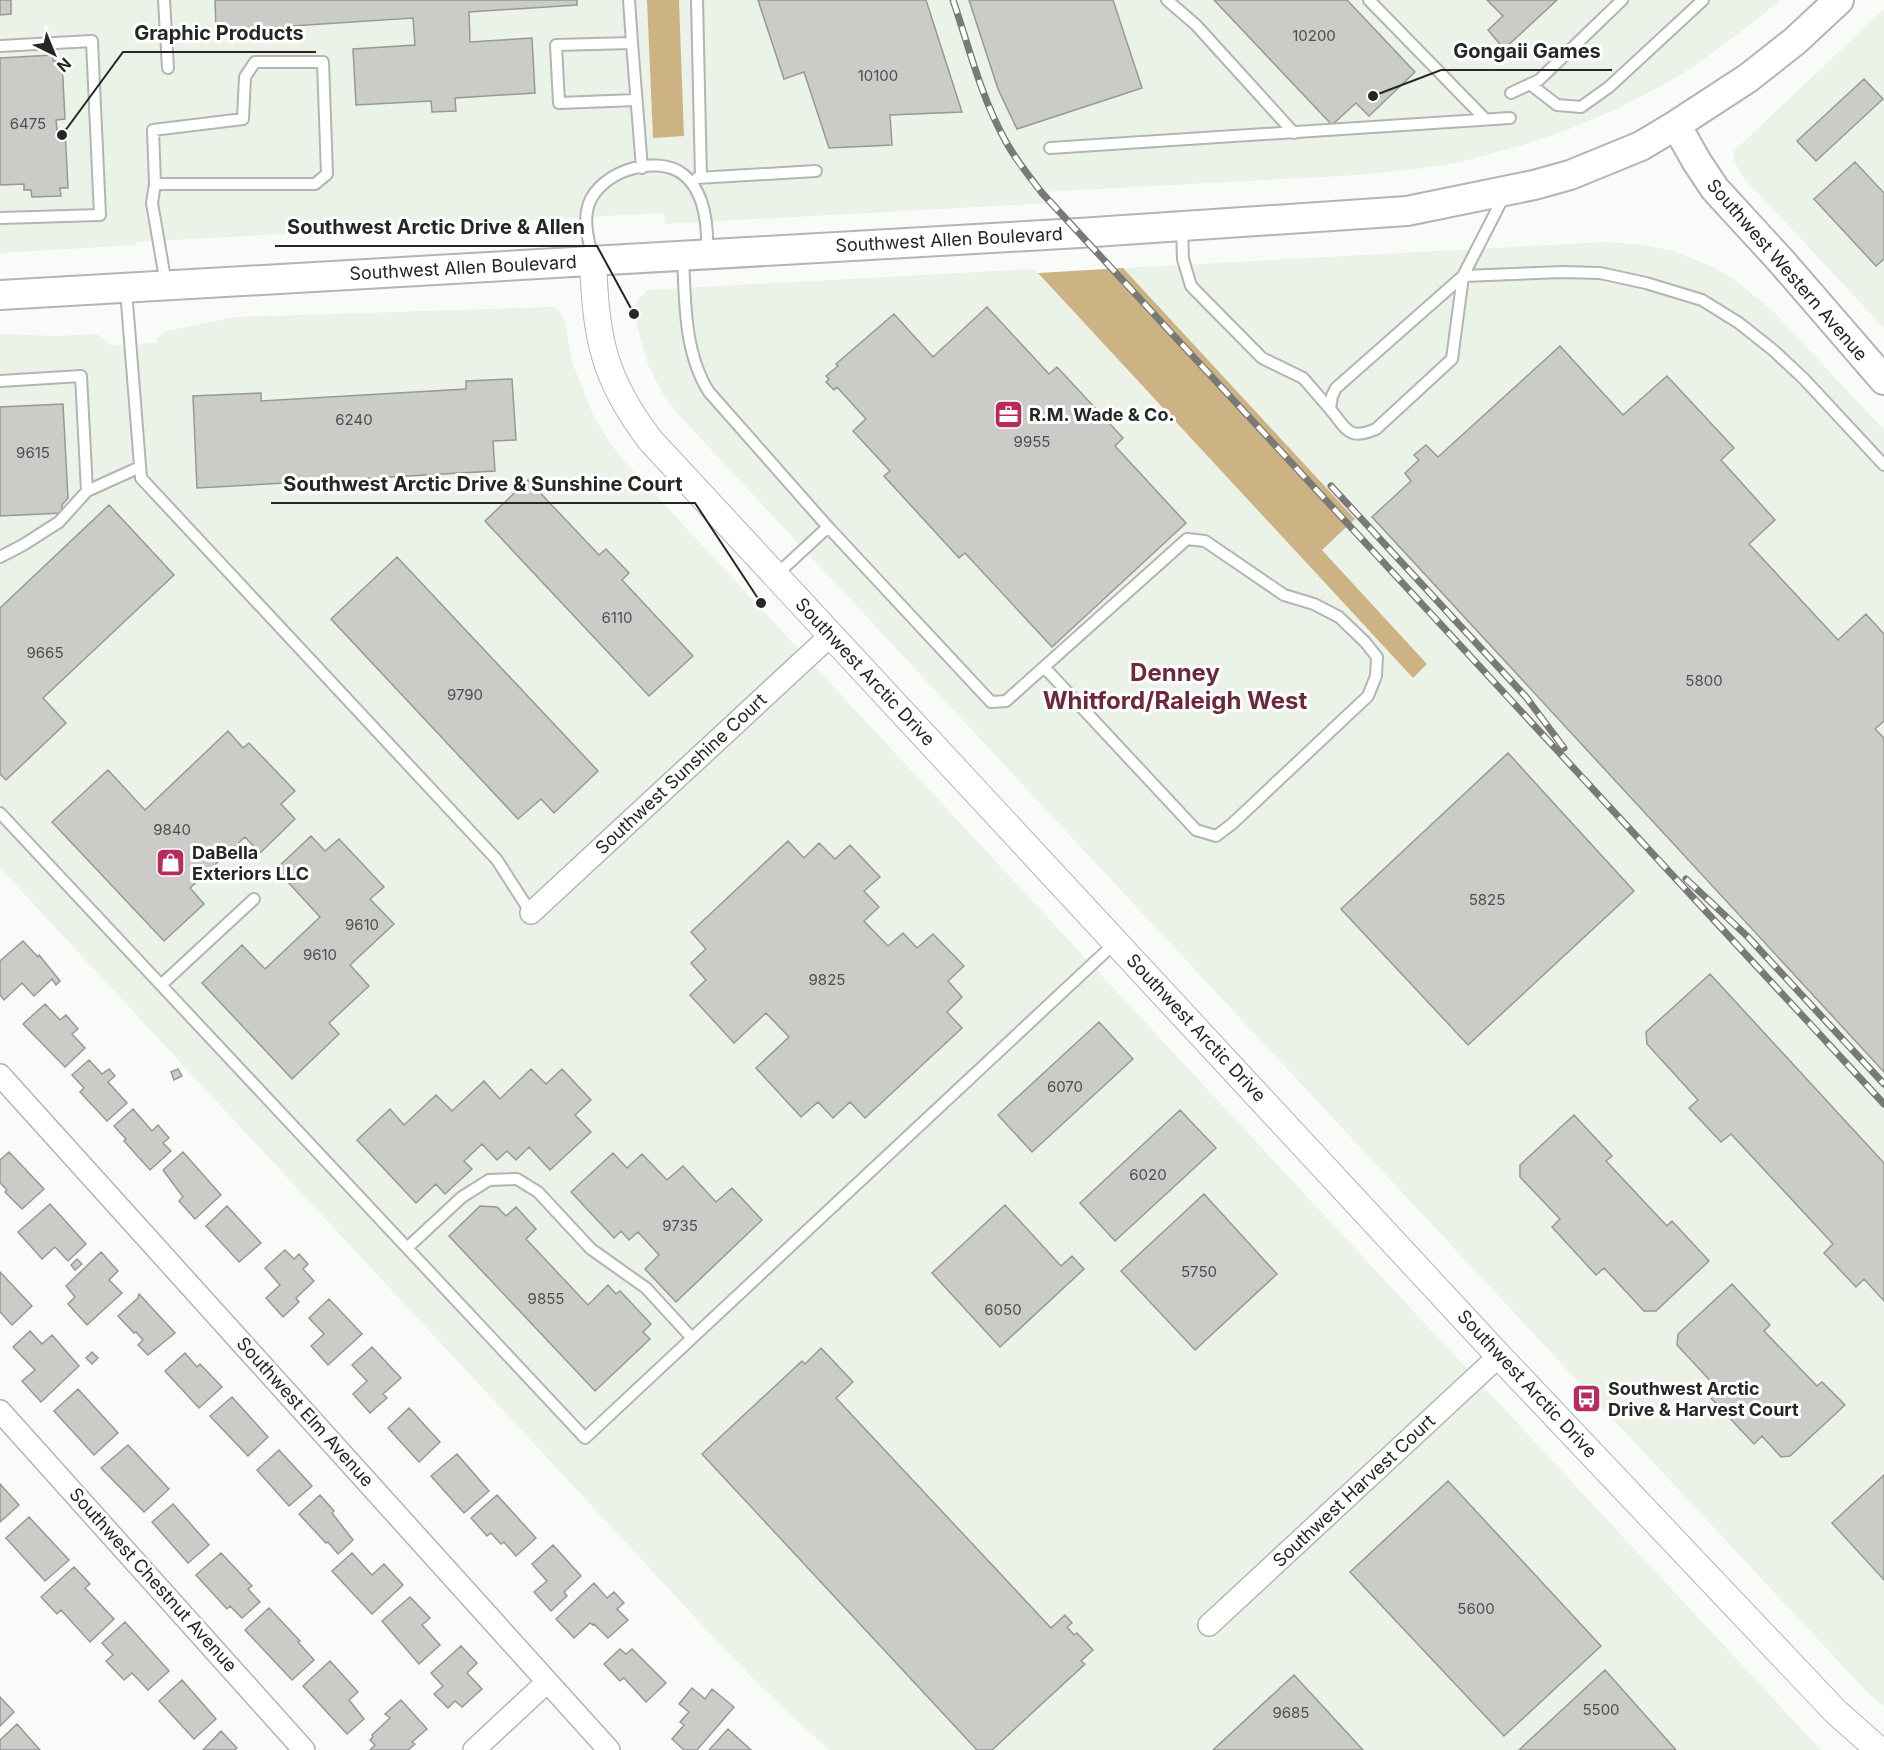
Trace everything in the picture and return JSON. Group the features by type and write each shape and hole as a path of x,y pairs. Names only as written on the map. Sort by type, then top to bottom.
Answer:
{"main road":[{"name":"Southwest Allen Boulevard","path":"0,295 1388,213 1506,192 1561,177 1641,146 1748,78 1795,41 1839,0"},
{"name":"Southwest Western Avenue","path":"1676,125 1715,189 1782,262 1884,380"}],"street":[{"name":"Southwest Arctic Drive","path":"593,261 594,301 605,362 614,386 627,409 651,441 1499,1356 1836,1712 1879,1750"},
{"name":"Southwest Sunshine Court","path":"531,913 831,635"},
{"name":"Southwest Elm Avenue","path":"0,1075 609,1750"},
{"name":"Southwest Harvest Court","path":"1209,1625 1499,1356"},
{"name":"Southwest Chestnut Avenue","path":"0,1411 304,1750"},
{"path":"474,1750 547,1682"}],"lane":[{"path":"164,0 168,68"},
{"path":"629,0 642,168"},
{"path":"697,0 701,177"},
{"path":"1167,0 1196,25 1294,133"},
{"path":"1369,0 1485,119"},
{"path":"1511,93 1539,80 1622,0"},
{"path":"1530,84 1557,105 1581,107 1609,87 1703,0"},
{"path":"0,46 92,41 100,215 0,218"},
{"path":"632,43 556,45 559,103 636,100"},
{"path":"155,184 315,184 327,174 323,62 255,62 244,77 243,119 153,130 155,184 152,203 166,284"},
{"path":"1050,148 1510,118"},
{"path":"593,261 586,225 586,212 597,189 607,179 620,172 667,167 676,170 693,184 703,208 708,234 695,254 685,299 693,359 702,381 722,407 828,527 991,702 1006,701 1187,539 1205,541 1284,595 1314,603 1339,617 1377,657 1376,676 1368,696 1232,824 1216,836 1196,830 1044,667"},
{"path":"687,178 816,171"},
{"path":"1182,226 1183,260 1191,286 1262,358 1303,378 1351,434 1360,436 1376,429 1452,359 1463,276 1506,192"},
{"path":"1330,409 1336,388 1463,276 1562,272 1600,273 1646,283 1702,300 1739,323 1804,379 1884,465"},
{"path":"126,287 141,478 497,860 531,913"},
{"path":"0,381 81,376 87,491"},
{"path":"0,557 59,522 87,491 140,467"},
{"path":"776,576 828,527"},
{"path":"0,813 585,1438 1116,942"},
{"path":"161,985 255,899"},
{"path":"407,1248 462,1197 489,1180 517,1179 538,1192 591,1249 646,1288 692,1338"}],"shaded area":[{"path":"0,0 647,0 653,137 684,135 679,0 1780,0 1696,65 1617,109 1526,144 1461,162 1424,168 1359,175 1042,192 1051,203 665,224 664,213 137,242 136,245 0,253"},
{"path":"647,0 679,0 684,136 653,138"},
{"path":"1884,9 1884,328 1741,175 1733,158 1734,151"},
{"path":"1605,242 1644,245 1673,251 1709,265 1732,278 1772,310 1884,430 1884,1707 1865,1690 677,413 664,396 648,365 637,325 635,305 646,290 1034,269 1413,678 1427,664 1322,550 1355,519 1123,268"},
{"path":"1123,268 1355,519 1322,550 1427,664 1413,678 1038,273"},
{"path":"551,307 558,309 565,321 572,362 594,417 624,461 1821,1750 829,1750 759,1685 717,1641 0,868 0,334 58,336 94,334 101,336 110,345 156,343 158,337 167,331 235,317"}],"building":[{"path":"0,0 11,0 11,14 0,15"},
{"path":"215,0 577,0 577,5 469,12 470,42 532,38 535,93 455,98 456,111 432,112 431,101 356,105 353,49 415,45 413,18 216,31"},
{"path":"758,0 926,0 962,112 890,115 892,145 829,148 804,72 784,79"},
{"path":"969,0 1113,0 1142,88 1017,129 998,89"},
{"path":"1214,0 1347,0 1415,72 1369,116 1356,103 1332,125"},
{"path":"1487,0 1557,0 1504,49 1488,30 1503,16"},
{"path":"53,55 53,61 62,61 65,119 56,120 57,130 65,129 68,188 60,188 61,196 32,197 31,190 24,190 24,184 0,185 0,58"},
{"path":"1864,79 1883,99 1816,161 1797,141"},
{"path":"1855,162 1884,193 1884,259 1876,266 1814,199"},
{"path":"987,307 1049,374 1057,367 1123,438 1115,446 1186,523 1052,647 965,553 959,558 884,476 890,471 853,431 866,419 837,387 834,390 826,382 829,379 826,376 838,366 836,364 894,314 933,357"},
{"path":"1560,346 1623,415 1667,376 1734,448 1721,460 1775,520 1749,544 1838,640 1866,614 1884,634 1884,721 1875,729 1884,738 1884,1072 1372,517 1411,481 1405,473 1419,460 1414,455 1426,445 1438,457"},
{"path":"512,379 516,440 493,441 495,471 197,488 193,396 261,393 261,401 466,389 466,381"},
{"path":"63,404 68,498 62,505 62,513 0,516 0,407"},
{"path":"528,480 599,555 606,549 629,573 622,580 693,656 649,696 485,521"},
{"path":"109,505 174,575 43,698 66,723 6,780 0,774 0,608"},
{"path":"397,557 598,771 554,813 541,799 518,819 331,619"},
{"path":"228,731 243,748 249,743 295,791 281,804 295,819 260,853 245,837 190,888 204,904 164,941 52,822 108,770 145,810"},
{"path":"1508,753 1634,891 1468,1045 1341,909"},
{"path":"311,836 325,851 339,839 384,887 370,899 394,924 350,965 369,986 329,1023 339,1034 292,1079 202,983 242,945 265,969 320,917 276,869"},
{"path":"788,841 804,858 819,843 835,859 850,845 880,877 864,891 879,907 864,921 888,946 903,933 917,948 933,934 964,966 948,981 962,997 947,1012 962,1028 865,1118 850,1102 833,1118 818,1102 801,1117 756,1068 789,1037 766,1013 734,1043 690,995 706,980 691,963 706,949 691,932"},
{"path":"23,941 38,957 39,955 60,981 56,985 52,979 34,996 22,983 4,1000 0,995 0,961"},
{"path":"1710,974 1884,1163 1884,1301 1864,1279 1856,1287 1824,1253 1833,1244 1731,1134 1721,1142 1689,1108 1698,1100 1647,1044 1646,1032"},
{"path":"45,1004 60,1020 66,1015 78,1029 72,1034 85,1048 65,1067 23,1024"},
{"path":"1099,1022 1133,1059 1032,1152 998,1115"},
{"path":"89,1060 102,1074 109,1069 115,1076 108,1082 127,1103 107,1121 80,1092 84,1088 72,1075"},
{"path":"178,1069 182,1076 174,1080 171,1072"},
{"path":"531,1069 546,1084 562,1069 591,1100 575,1115 591,1132 550,1170 529,1147 516,1160 507,1151 497,1160 482,1144 464,1161 472,1169 445,1194 436,1184 416,1203 357,1140 390,1109 404,1125 436,1095 452,1111 484,1081 500,1099"},
{"path":"133,1109 152,1131 158,1125 169,1138 163,1143 171,1151 150,1170 114,1126"},
{"path":"1180,1110 1216,1148 1115,1241 1080,1203"},
{"path":"1574,1115 1612,1156 1606,1161 1667,1226 1672,1221 1709,1261 1656,1311 1644,1311 1604,1268 1596,1275 1552,1227 1560,1219 1520,1177 1520,1165"},
{"path":"9,1152 44,1189 22,1209 5,1192 7,1190 0,1183 0,1160"},
{"path":"183,1152 221,1195 195,1219 179,1201 183,1197 163,1170"},
{"path":"613,1153 627,1168 642,1154 667,1180 683,1166 716,1202 732,1188 762,1220 676,1302 645,1269 659,1255 638,1232 629,1240 621,1231 614,1238 571,1192"},
{"path":"1204,1194 1277,1274 1195,1350 1121,1271"},
{"path":"50,1204 86,1244 68,1261 55,1247 42,1259 18,1232"},
{"path":"1005,1205 1061,1266 1072,1256 1084,1269 1000,1347 932,1273"},
{"path":"227,1206 261,1243 239,1262 206,1226"},
{"path":"480,1206 497,1207 506,1216 516,1207 536,1229 526,1239 588,1305 608,1285 616,1294 620,1291 651,1324 643,1332 650,1339 595,1391 449,1236"},
{"path":"285,1250 294,1259 299,1254 308,1264 303,1269 314,1281 296,1298 299,1302 283,1317 266,1298 280,1285 265,1268"},
{"path":"101,1252 118,1271 109,1280 122,1293 87,1325 68,1304 75,1297 66,1286"},
{"path":"77,1259 82,1264 75,1270 71,1265"},
{"path":"0,1272 32,1306 12,1325 0,1312"},
{"path":"1732,1284 1770,1325 1764,1331 1817,1386 1822,1382 1845,1405 1790,1456 1781,1457 1762,1436 1754,1444 1709,1396 1717,1388 1677,1345 1678,1334"},
{"path":"139,1294 175,1333 148,1355 138,1345 143,1340 118,1316 138,1298"},
{"path":"329,1299 362,1334 328,1365 311,1346 324,1334 309,1318"},
{"path":"30,1331 42,1344 52,1335 79,1366 41,1402 22,1381 35,1370 13,1347"},
{"path":"372,1347 401,1378 383,1394 387,1398 370,1413 353,1394 367,1381 352,1365"},
{"path":"821,1348 853,1382 836,1398 1051,1628 1065,1615 1072,1623 1067,1627 1074,1635 1077,1633 1093,1650 1081,1661 1085,1664 992,1750 977,1750 702,1454 802,1361 805,1364"},
{"path":"92,1352 98,1358 92,1364 86,1358"},
{"path":"185,1353 197,1367 200,1364 222,1387 199,1408 165,1371"},
{"path":"78,1389 118,1433 94,1455 54,1411"},
{"path":"232,1397 268,1437 248,1456 210,1416"},
{"path":"409,1408 440,1442 419,1462 388,1428"},
{"path":"128,1445 169,1489 144,1512 101,1468"},
{"path":"279,1450 312,1486 289,1506 257,1470"},
{"path":"457,1454 489,1491 464,1513 431,1476"},
{"path":"1884,1475 1884,1580 1832,1523"},
{"path":"1448,1481 1601,1646 1504,1736 1350,1572"},
{"path":"0,1484 19,1505 0,1522"},
{"path":"320,1495 334,1511 332,1513 353,1540 338,1554 299,1514"},
{"path":"497,1495 536,1538 516,1556 504,1542 501,1544 491,1533 487,1536 471,1518"},
{"path":"173,1504 209,1545 188,1563 152,1522"},
{"path":"29,1517 69,1560 45,1581 6,1538"},
{"path":"553,1545 581,1576 564,1592 567,1596 551,1611 534,1592 547,1581 532,1564"},
{"path":"221,1553 252,1586 248,1589 260,1602 242,1618 230,1606 227,1609 196,1575"},
{"path":"352,1553 372,1575 384,1564 403,1585 372,1614 332,1571"},
{"path":"74,1567 90,1584 85,1588 114,1619 90,1642 61,1610 57,1614 41,1597"},
{"path":"594,1583 607,1598 614,1592 624,1603 617,1609 628,1620 608,1638 590,1623 574,1638 556,1619"},
{"path":"410,1597 430,1618 422,1625 440,1645 419,1664 382,1621"},
{"path":"269,1608 300,1641 298,1642 314,1660 292,1680 245,1630"},
{"path":"125,1622 169,1671 148,1690 132,1673 124,1680 106,1661 113,1655 102,1643"},
{"path":"461,1646 477,1663 467,1673 482,1689 462,1707 455,1701 448,1708 434,1694 443,1686 431,1673"},
{"path":"620,1649 626,1654 632,1649 666,1683 646,1702 624,1678 620,1681 604,1664"},
{"path":"330,1661 358,1692 349,1700 364,1719 347,1734 303,1686"},
{"path":"1605,1670 1676,1750 1519,1750"},
{"path":"1294,1675 1363,1750 1213,1750"},
{"path":"182,1680 216,1719 194,1739 159,1701"},
{"path":"692,1688 705,1699 712,1689 734,1707 697,1750 684,1750 672,1739 684,1725 680,1722 689,1712 679,1704"},
{"path":"0,1697 14,1712 0,1726"},
{"path":"401,1700 427,1729 412,1742 415,1744 408,1750 370,1750 375,1745 370,1740 372,1735 390,1718 385,1714"},
{"path":"17,1724 40,1750 0,1750 0,1740"},
{"path":"728,1729 751,1750 709,1750"},
{"path":"221,1731 237,1748 234,1750 203,1750"}],"railway":[{"path":"953,0 982,89 997,124 1013,154 1042,193 1884,1104"},
{"path":"1331,486 1526,697 1564,748"},
{"path":"1686,879 1748,937 1884,1084"}],"place":[{"name":"Gongaii Games","path":"1373,96"},
{"name":"Graphic Products","path":"62,135"},
{"name":"Southwest Arctic Drive & Allen","path":"634,314"},
{"name":"R.M. Wade & Co.","path":"1008,415"},
{"name":"Southwest Arctic Drive & Sunshine Court","path":"761,603"},
{"name":"DaBella Exteriors LLC","path":"171,863"},
{"name":"Southwest Arctic Drive & Harvest Court","path":"1587,1399"}],"district":[{"name":"Denney Whitford/Raleigh West","path":"1175,687"}]}
